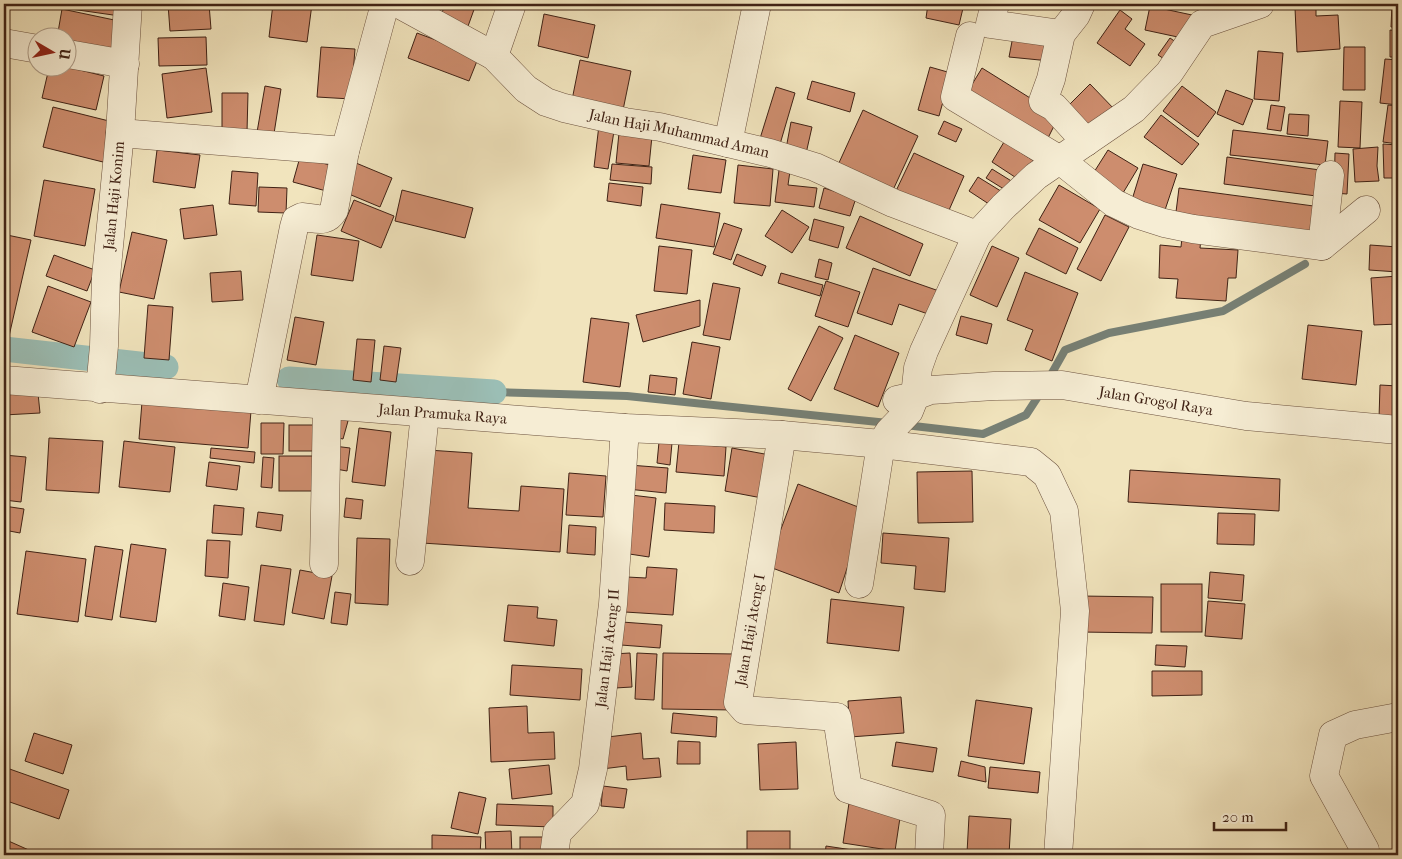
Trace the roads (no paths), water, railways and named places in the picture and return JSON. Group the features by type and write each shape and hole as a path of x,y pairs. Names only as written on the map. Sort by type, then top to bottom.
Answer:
{"street":[{"name":"Jalan Haji Konim","path":"100,384 104,346 106,276 120,133 128,4"},
{"path":"259,400 294,226 296,220 302,217 324,219 330,216 334,210 345,151 385,4"},
{"name":"Jalan Haji Muhammad Aman","path":"399,4 494,56 526,89 546,102 625,122 660,127 770,153 815,167 893,203 977,235"},
{"path":"494,56 512,4"},
{"path":"728,143 757,4"},
{"path":"995,4 990,24 1061,34"},
{"path":"1081,4 1076,15 1061,34 1051,79 1042,101 1054,107 1086,142"},
{"path":"907,402 924,351 977,235 1026,185 1134,109 1169,73 1204,14 1260,4"},
{"path":"970,36 955,97 1060,160 1114,203 1156,220 1193,229 1322,246 1366,210"},
{"path":"4,42 28,47"},
{"path":"78,56 125,64"},
{"path":"120,133 345,151"},
{"path":"1322,246 1330,175"},
{"name":"Jalan Pramuka Raya","path":"4,380 100,384 259,400 625,428 873,437 1032,462 1047,475 1064,511 1075,611 1058,855"},
{"name":"Jalan Grogol Raya","path":"873,437 907,402 931,390 1062,385 1246,416 1398,430"},
{"path":"324,564 327,405"},
{"path":"410,561 425,413"},
{"name":"Jalan Haji Ateng II","path":"554,855 557,833 585,804 593,769 612,604 625,428"},
{"name":"Jalan Haji Ateng I","path":"782,435 738,702 745,710 837,716 848,789 931,814 929,855"},
{"path":"859,584 873,437"},
{"path":"1365,855 1365,850 1324,776 1333,735 1355,725 1398,717"}],"waterway":[{"path":"1048,380 1065,350 1109,333 1223,311 1305,264"},
{"path":"4,349 166,367"},
{"path":"289,379 494,392"},
{"path":"494,392 627,396 888,423"},
{"path":"905,425 983,434 1026,415 1041,392"}]}
